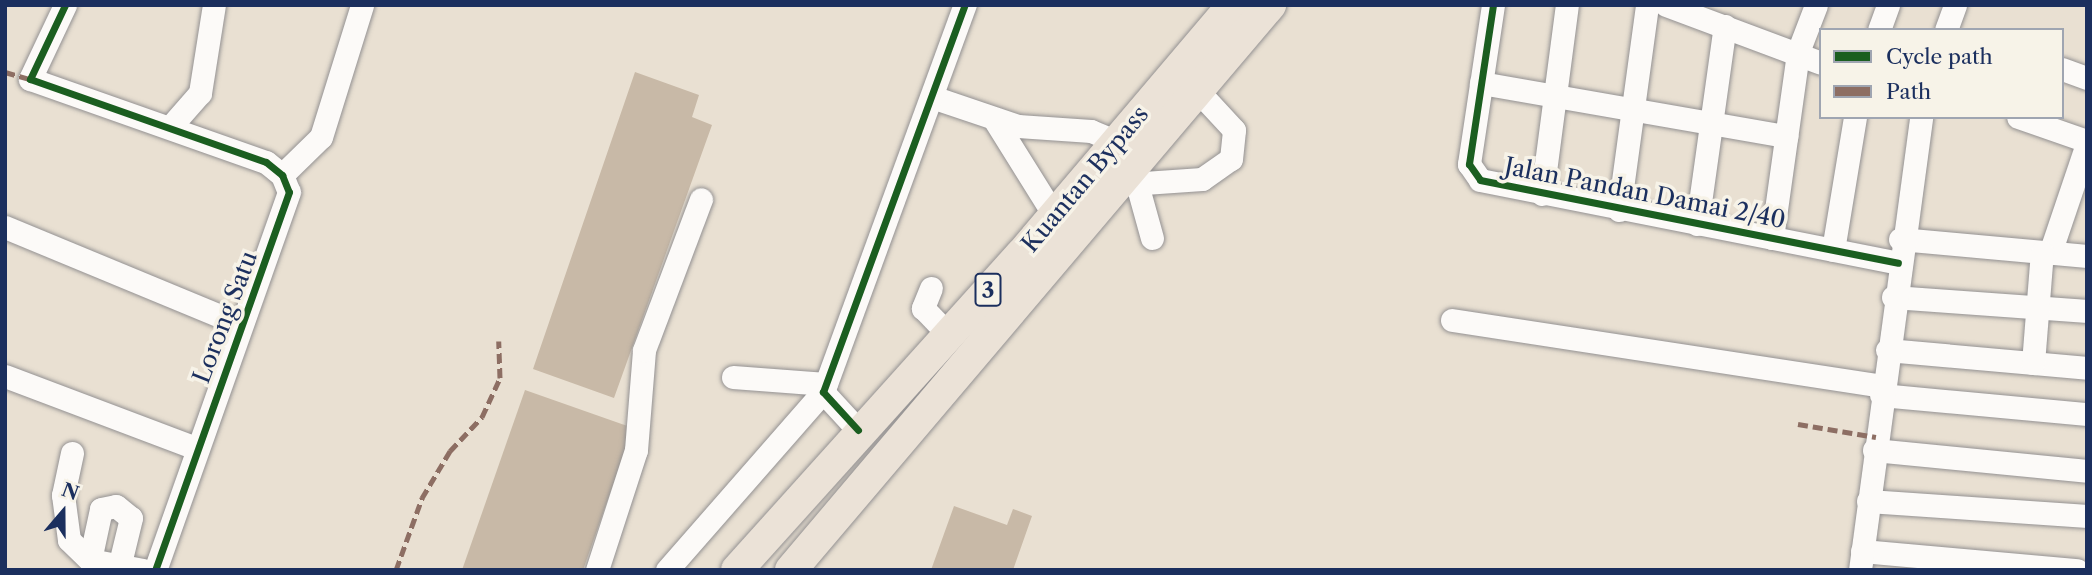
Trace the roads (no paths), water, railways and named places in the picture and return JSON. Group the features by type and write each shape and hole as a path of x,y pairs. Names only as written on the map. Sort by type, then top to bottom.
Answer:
{"highway":[{"name":"Kuantan Bypass","path":"791,570 1126,185 1197,90 1270,5"},
{"name":"Kuantan Bypass","path":"737,570 858,430 1054,215 1117,142 1223,9"}],"street":[{"path":"65,5 30,79 170,125 282,175 325,127 362,5"},
{"path":"170,125 200,93 214,5"},
{"path":"667,570 824,388 965,5"},
{"name":"Jalan Pandan Damai 2/40","path":"1493,5 1471,173 1542,194 1898,263"},
{"path":"1542,194 1567,5"},
{"path":"1619,210 1647,5"},
{"path":"1666,5 1700,11 1726,26 1819,62"},
{"path":"1772,238 1798,52 1815,5"},
{"path":"1880,28 1888,5"},
{"path":"1949,28 1955,5"},
{"path":"1697,224 1726,26"},
{"path":"2064,70 2087,78"},
{"path":"1481,83 1786,136"},
{"path":"1152,238 1126,185 1212,176 1231,159 1234,130 1197,90"},
{"path":"932,97 994,119 1091,131 1117,142"},
{"path":"994,119 1054,215"},
{"path":"1833,250 1855,119"},
{"path":"1921,119 1900,239 1861,560 2077,570"},
{"path":"2024,119 2087,142 2046,252 2033,363"},
{"name":"Lorong Satu","path":"155,570 239,324 288,205 282,175"},
{"path":"597,570 636,450 643,349 701,199"},
{"path":"5,227 239,324"},
{"path":"1900,239 2087,257"},
{"path":"931,288 923,308 948,334"},
{"path":"1893,298 2087,311"},
{"path":"1452,320 1882,391 2087,414"},
{"path":"1887,350 2087,368"},
{"path":"5,376 198,449"},
{"path":"733,377 824,388 858,430"},
{"path":"1874,450 2087,471"},
{"path":"72,453 63,495 66,530 73,547 90,560 120,563 143,570"},
{"path":"1868,501 2087,516"},
{"path":"90,560 101,509 116,506 131,518 120,563"}]}
